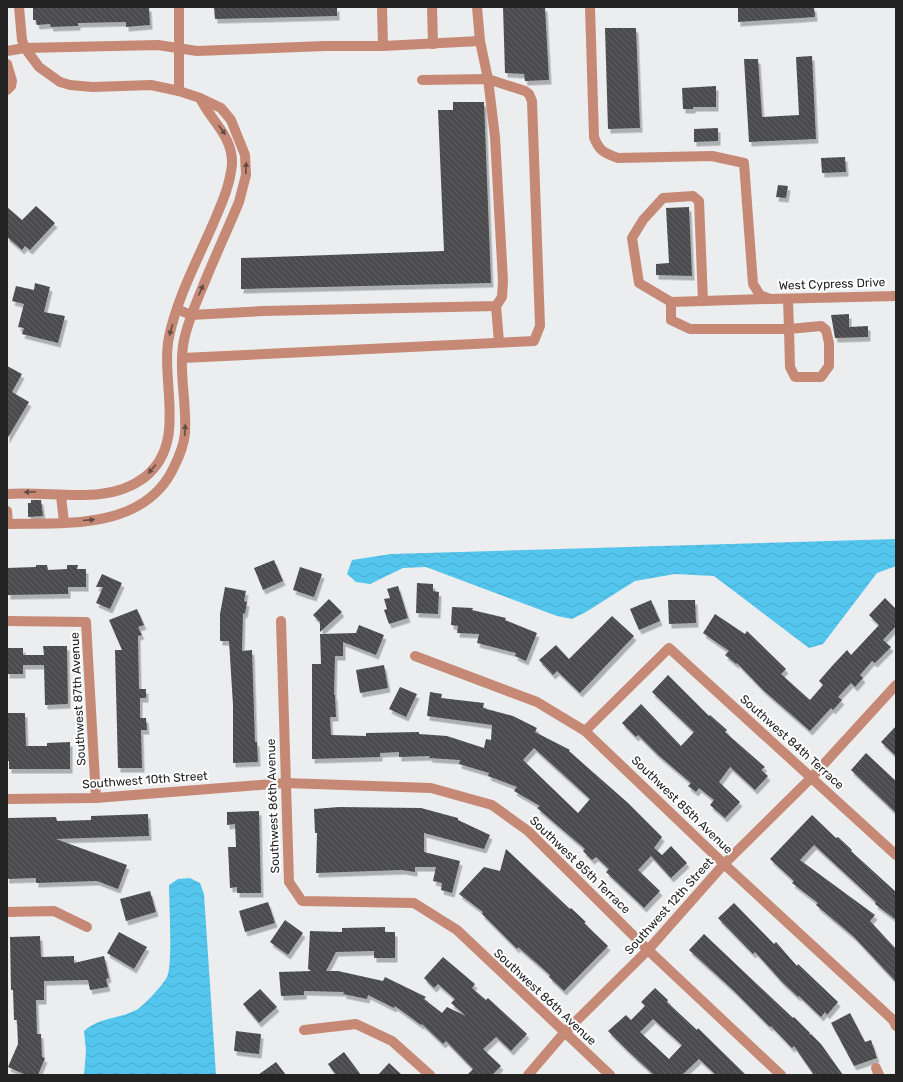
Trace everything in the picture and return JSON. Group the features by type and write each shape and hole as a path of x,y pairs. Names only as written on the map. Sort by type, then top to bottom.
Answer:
{"street":[{"path":"7,511 8,524 64,522 108,518 133,510 159,490 168,480 180,452 185,430 184,340 191,315 241,197 246,164 240,138 231,120 221,108 200,98 179,91 151,85 93,87 70,85 60,82 39,67 25,48 22,40 19,7"},
{"path":"179,7 179,91"},
{"path":"382,7 384,46"},
{"path":"432,7 433,44"},
{"path":"477,7 480,41 488,79 495,137 503,281 502,297 496,306 499,342"},
{"name":"West Cypress Drive","path":"590,7 594,137 598,147 607,154 618,158 712,156 744,163 753,284 760,295 770,299 896,296"},
{"path":"7,51 25,48 158,45 197,51 384,46 480,41"},
{"path":"7,64 12,81 11,86 7,90"},
{"path":"183,358 534,341 540,326 532,101 529,94 525,91 488,79 422,80"},
{"path":"7,494 41,492 62,496 116,492 133,486 152,470 161,458 169,433 170,419 167,353 169,337 177,309 224,197 232,164 229,144 221,129 207,112 200,98"},
{"path":"229,144 240,138"},
{"path":"703,301 699,200 693,196 663,198 642,220 632,238 639,283 671,302 770,299"},
{"path":"671,302 671,320 690,329 789,329 820,326 826,330 829,343 829,366 821,377 795,377 790,367 789,329 788,299"},
{"path":"177,309 191,315 262,311 496,306"},
{"path":"165,447 180,452"},
{"path":"62,496 64,522"},
{"name":"Southwest 87th Avenue","path":"7,621 86,622 96,798"},
{"name":"Southwest 86th Avenue","path":"281,621 289,882 302,901 414,903 457,930 610,1075"},
{"name":"Southwest 84th Terrace","path":"585,731 669,648 896,855"},
{"name":"Southwest 85th Avenue","path":"415,656 537,702 585,731 724,864 895,1021"},
{"name":"Southwest 12th Street","path":"528,1075 564,1033 648,950 724,864 812,777 896,685"},
{"name":"Southwest 10th Street","path":"7,799 96,798 285,783"},
{"name":"Southwest 85th Terrace","path":"285,783 431,788 492,805 528,831 648,950 781,1075"},
{"path":"7,912 54,911 87,927"},
{"path":"304,1030 356,1024 392,1041 430,1075"}],"water":[{"path":"896,539 896,566 877,573 823,644 809,648 714,576 675,574 635,581 586,612 572,619 557,616 426,567 403,568 370,584 356,582 347,574 352,560 391,554"},
{"path":"190,878 200,883 204,894 216,1075 84,1075 86,1051 84,1031 96,1023 124,1015 138,1009 154,994 167,977 170,960 169,885 178,879"}],"building":[{"path":"33,7 149,7 150,25 126,27 126,22 78,23 78,26 51,27 50,24 37,25 36,20 33,20"},
{"path":"214,7 337,7 337,16 215,19"},
{"path":"503,7 545,7 549,80 525,81 524,74 505,73"},
{"path":"738,7 814,7 815,17 738,22"},
{"path":"605,28 636,28 640,128 608,129"},
{"path":"812,56 816,139 749,142 744,59 758,59 762,117 799,115 796,57"},
{"path":"716,86 716,107 693,107 693,109 683,109 682,88"},
{"path":"453,102 484,102 491,283 241,289 241,258 444,251 438,110 453,110"},
{"path":"718,128 718,141 694,142 694,129"},
{"path":"845,157 846,172 822,173 821,158"},
{"path":"778,185 788,186 786,198 776,197"},
{"path":"36,206 55,223 30,250 25,246 22,250 7,237 7,207 22,220"},
{"path":"689,207 692,276 656,275 656,264 669,263 666,208"},
{"path":"35,283 50,287 44,312 65,316 58,343 22,334 24,328 18,327 24,304 12,301 16,286 34,290"},
{"path":"849,314 849,327 868,326 868,337 835,338 831,315"},
{"path":"7,366 22,374 12,392 29,402 7,439"},
{"path":"31,500 41,500 43,516 28,517 28,503 31,503"},
{"path":"274,560 283,581 263,590 254,568"},
{"path":"36,565 47,565 48,570 67,569 67,565 78,565 77,569 86,569 86,587 68,587 68,594 8,595 7,568 36,567"},
{"path":"300,567 322,574 314,597 293,590"},
{"path":"102,574 122,583 110,609 96,603 103,587 96,587"},
{"path":"417,583 433,584 433,591 439,592 438,614 416,613"},
{"path":"398,586 408,618 389,624 384,610 387,609 384,599 390,598 387,589"},
{"path":"225,587 246,591 244,601 247,602 245,614 243,613 242,651 252,650 255,742 257,742 258,762 233,763 233,705 229,641 220,641 220,614"},
{"path":"885,598 896,609 896,626 883,640 891,647 875,663 872,661 860,675 863,678 855,687 851,683 838,697 842,700 833,710 831,708 810,731 763,690 737,663 736,664 725,655 729,651 703,633 715,614 745,634 747,631 786,669 781,674 810,700 823,685 819,681 832,666 847,650 851,655 879,625 869,615"},
{"path":"329,599 342,612 320,632 320,622 313,615"},
{"path":"651,600 660,621 639,630 630,609"},
{"path":"668,600 695,600 696,623 669,624"},
{"path":"452,607 473,608 472,610 506,618 505,620 537,633 526,661 515,656 516,653 477,643 479,634 457,633 458,626 451,625"},
{"path":"137,609 144,625 138,627 142,635 138,636 139,689 146,689 146,698 140,698 140,718 146,718 147,730 141,730 142,768 118,768 115,650 122,650 109,620"},
{"path":"612,616 634,636 580,693 557,671 553,675 539,660 556,645 569,659"},
{"path":"359,625 384,635 376,655 343,642 343,656 335,656 334,695 336,717 330,717 331,735 366,736 366,733 419,732 419,734 447,736 484,748 486,739 491,740 492,725 427,716 430,692 442,694 441,698 484,703 483,708 513,716 537,728 535,732 570,750 569,751 628,803 662,837 654,848 662,855 671,846 687,863 671,878 651,856 638,870 660,891 644,908 606,872 609,869 596,857 592,860 583,851 585,849 537,808 540,806 514,791 517,787 488,776 489,773 459,764 460,760 429,758 430,756 399,757 399,752 380,753 380,757 312,759 312,664 321,664 320,634 356,633","holes":["534,748 590,799 578,813 523,760"]},
{"path":"43,646 67,646 68,704 45,705 44,665 23,665 23,674 7,674 7,648 23,648 23,655 44,655"},
{"path":"384,665 388,688 360,693 356,670"},
{"path":"668,675 709,716 710,715 727,730 725,732 765,767 761,770 768,776 755,790 730,767 719,782 740,802 725,818 710,805 714,800 699,788 696,792 688,786 691,783 658,755 638,735 636,737 622,723 641,704 681,746 694,732 652,692"},
{"path":"400,687 417,694 406,717 389,709"},
{"path":"7,713 25,713 26,746 47,746 47,743 70,742 70,769 9,769 9,761 7,761"},
{"path":"896,726 896,756 881,742"},
{"path":"866,753 896,781 896,813 851,770"},
{"path":"339,807 421,808 458,818 458,820 490,835 484,849 424,833 424,852 460,861 452,893 441,890 442,883 433,881 436,867 415,867 415,872 402,870 316,873 317,833 315,833 314,809"},
{"path":"259,811 261,893 237,893 237,887 230,888 228,847 236,847 235,824 227,825 227,812"},
{"path":"148,814 149,836 56,839 127,865 118,889 97,881 36,883 36,878 7,879 7,818 56,817 57,821 91,820 91,816"},
{"path":"812,815 836,838 838,837 852,850 851,851 896,892 896,920 875,904 876,902 814,845 800,860 875,915 870,921 896,949 896,982 854,937 816,905 818,903 792,883 794,881 770,859"},
{"path":"506,849 586,922 584,923 608,946 564,991 549,977 550,975 518,947 517,949 482,914 483,912 459,894 484,867 500,871"},
{"path":"150,891 156,912 126,921 120,899"},
{"path":"268,902 275,923 245,932 239,911"},
{"path":"734,903 774,944 776,942 797,966 798,964 838,1002 827,1015 825,1012 821,1017 799,996 798,997 782,982 755,952 753,954 718,918"},
{"path":"285,920 303,933 288,955 270,942"},
{"path":"385,927 385,932 395,932 395,958 374,958 374,951 336,952 326,971 338,971 383,981 385,977 426,997 424,999 442,1013 447,1007 466,1016 451,1003 455,999 438,984 434,988 424,978 443,957 475,984 472,988 486,1000 488,998 527,1034 511,1051 496,1037 483,1049 501,1066 492,1075 467,1075 473,1069 446,1041 443,1044 422,1024 421,1025 395,1006 394,1008 368,995 367,999 343,994 344,992 304,991 304,995 281,996 279,972 311,971 308,969 310,931 342,932 342,928"},
{"path":"119,932 147,947 134,969 107,953"},
{"path":"704,934 793,1018 794,1017 810,1033 809,1035 811,1034 821,1044 843,1075 814,1075 794,1046 792,1048 771,1026 770,1027 733,990 689,950"},
{"path":"40,936 41,957 74,956 74,963 104,956 109,978 106,979 108,987 90,990 88,980 44,981 44,1000 36,1000 37,1034 41,1034 42,1057 45,1058 38,1075 26,1075 8,1067 18,1044 17,1020 14,1020 13,990 11,990 10,937"},
{"path":"655,988 668,1000 667,1002 697,1030 698,1028 746,1075 716,1075 699,1059 682,1075 654,1075 608,1031 626,1015 631,1020 645,1006 641,1002","holes":["653,1019 682,1045 669,1059 640,1032"]},
{"path":"260,989 277,1007 259,1023 243,1004"},
{"path":"850,1013 865,1042 871,1040 877,1058 854,1066 831,1023"},
{"path":"236,1031 261,1034 259,1054 234,1051"},
{"path":"344,1052 361,1075 336,1075 328,1064"},
{"path":"276,1062 286,1075 258,1075"},
{"path":"389,1063 402,1075 378,1075"}]}
